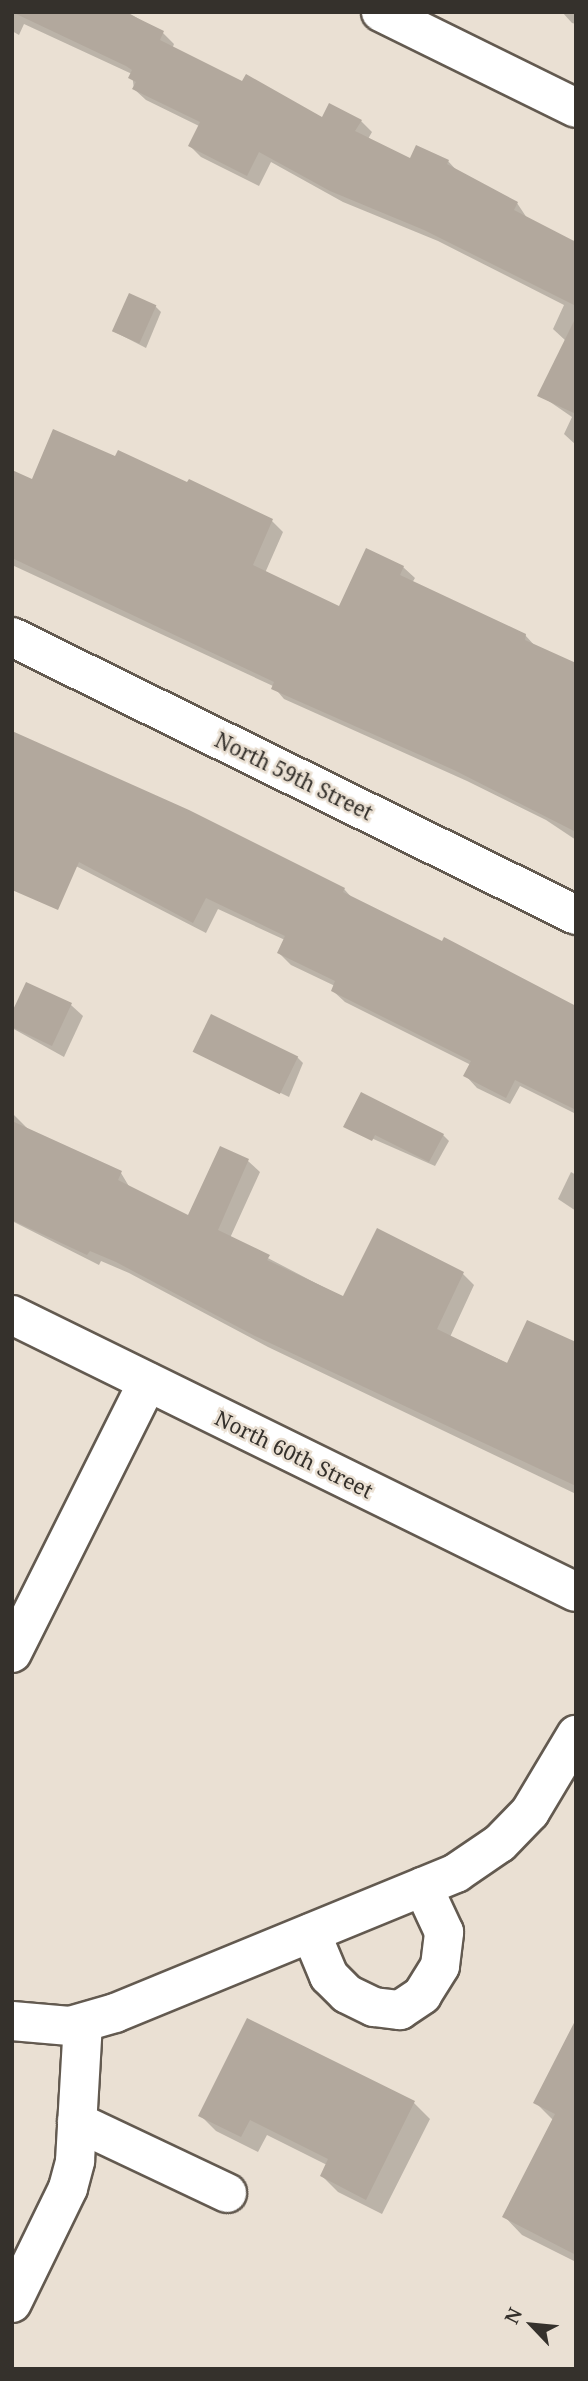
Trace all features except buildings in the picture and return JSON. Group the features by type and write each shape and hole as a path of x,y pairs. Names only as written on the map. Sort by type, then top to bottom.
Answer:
{"street":[{"path":"381,12 576,108"},
{"name":"North 59th Street","path":"12,637 576,915"},
{"name":"North 60th Street","path":"12,1315 576,1592"},
{"path":"12,1653 148,1382"},
{"path":"12,2021 70,2026 83,2023 456,1873 500,1843 530,1812 576,1735"},
{"path":"311,1933 329,1976 347,1994 374,2007 400,2010 422,1995 440,1966 444,1932 423,1887"},
{"path":"12,2303 68,2188 77,2122 83,2023"},
{"path":"77,2122 227,2193"}]}
